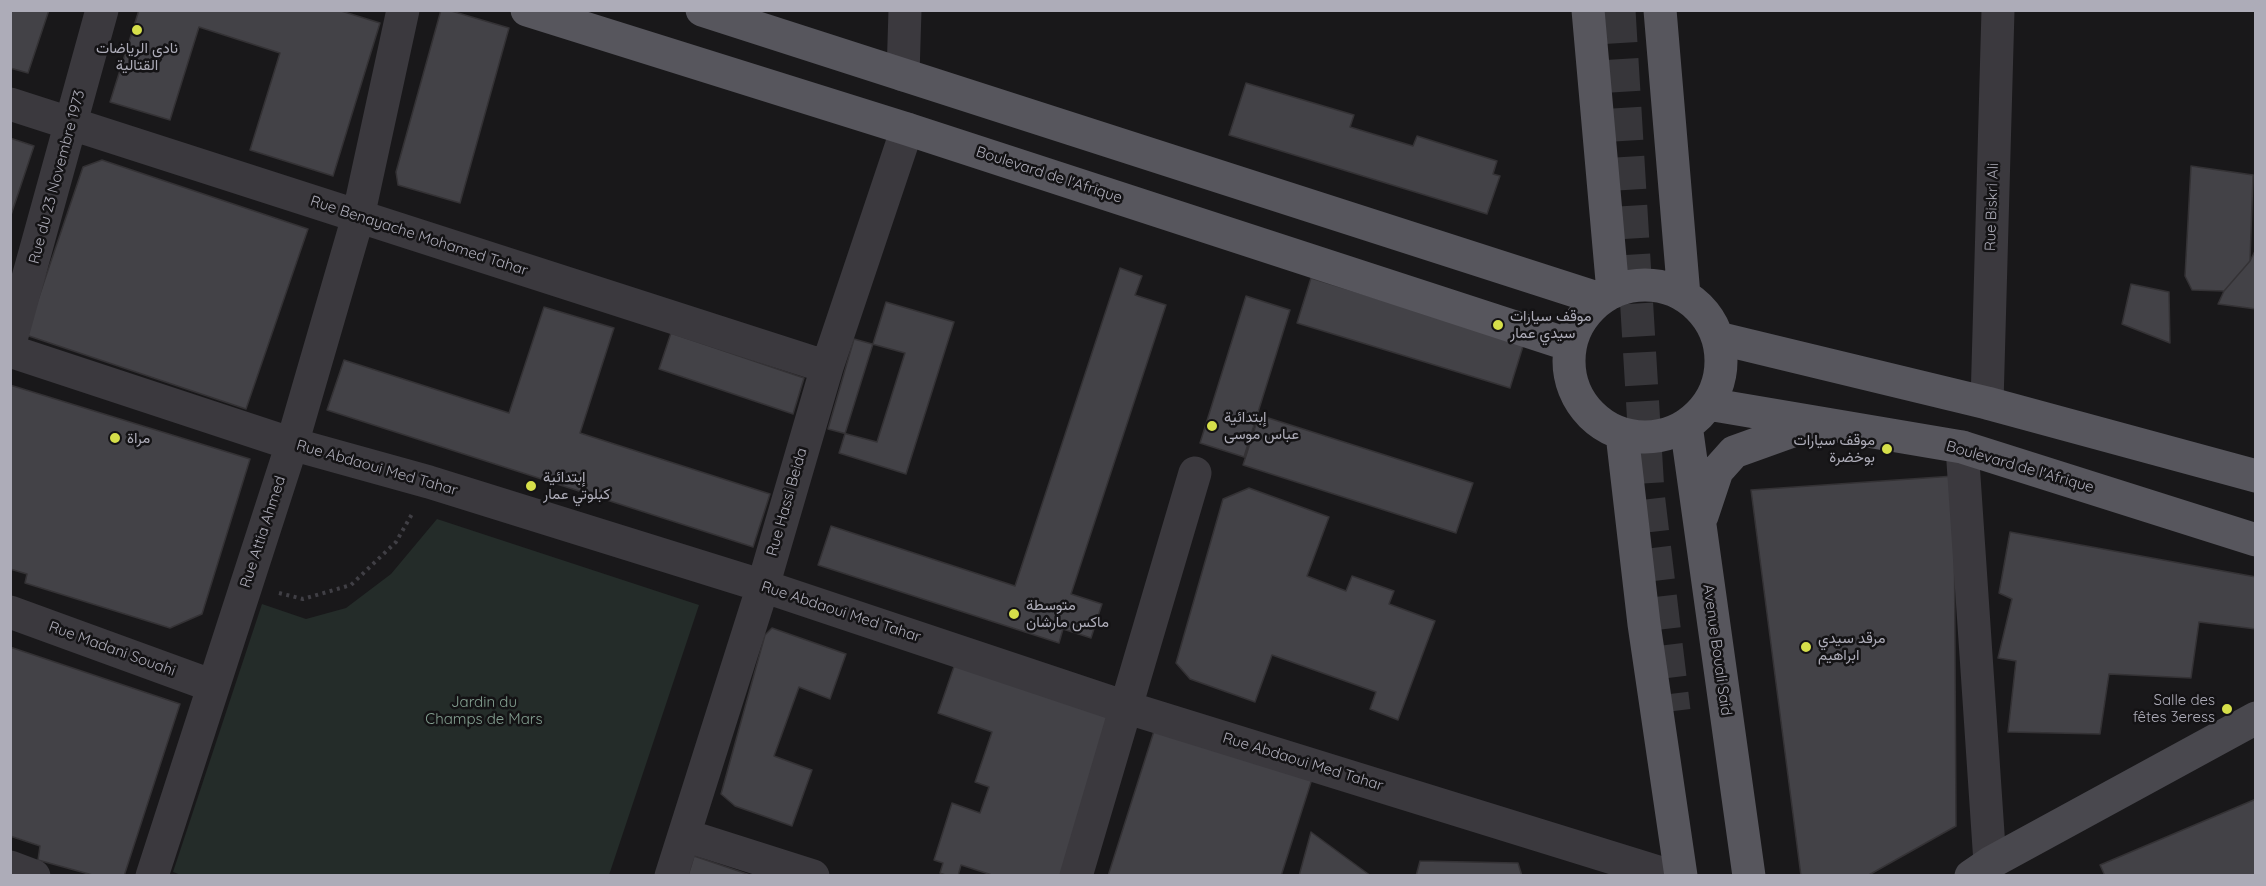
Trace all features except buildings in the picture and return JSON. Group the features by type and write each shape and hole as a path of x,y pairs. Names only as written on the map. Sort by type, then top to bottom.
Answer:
{"main road":[{"name":"Boulevard de l'Afrique","path":"527,10 907,129 1507,322 1570,345"},
{"path":"702,10 1606,296"},
{"path":"1588,10 1606,296"},
{"path":"1660,10 1684,296"},
{"path":"1649,285 1667,288 1684,296 1698,307 1710,322 1718,338 1721,361 1718,383 1697,414 1666,434 1644,437 1622,434 1605,426 1590,414 1579,399 1571,382 1568,363 1570,345 1576,327 1587,312 1606,296 1631,286 1649,285"},
{"path":"1718,338 1987,403 2256,476"},
{"name":"Boulevard de l'Afrique","path":"1697,414 1816,423 1962,447 2256,540"},
{"name":"Avenue Bouali Said","path":"1697,414 1699,523 1749,876"},
{"path":"1699,523 1717,471 1734,452 1816,423"},
{"path":"1622,434 1644,624 1681,876"},
{"path":"1674,711 1704,876"},
{"path":"1981,869 2256,718"}],"street":[{"name":"Rue du 23 Novembre 1973","path":"10,343 102,10"},
{"name":"Rue Attia Ahmed","path":"152,876 292,444 358,217 403,10"},
{"path":"903,75 904,10"},
{"name":"Rue Biskri Ali","path":"1987,403 1998,10"},
{"name":"Rue Benayache Mohamed Tahar","path":"10,104 827,367"},
{"name":"Rue Hassi Beida","path":"671,876 762,586 827,367 907,129"},
{"name":"Rue Abdaoui Med Tahar","path":"10,351 292,444 429,482 762,586 1125,707 1671,876"},
{"path":"1962,447 1981,869"},
{"path":"1076,876 1195,473"},
{"name":"Rue Madani Souahi","path":"10,612 213,686"},
{"path":"684,835 813,876"},
{"path":"10,867 34,876"}],"path":[{"path":"246,584 303,599 351,585 396,542 429,482"}],"green space":[{"name":"Jardin du Champs de Mars","path":"437,519 699,605 609,875 184,876 173,872 262,604 306,619 346,608 391,574"}],"tunnel":[{"path":"1619,10 1648,493 1674,711"}],"place":[{"name":"نادي الرياضات القتالية","path":"137,30"},
{"name":"موقف سيارات سيدي عمار","path":"1498,325"},
{"name":"إبتدائية عباس موسى","path":"1212,426"},
{"name":"مراة","path":"115,438"},
{"name":"موقف سيارات بوخضرة","path":"1887,449"},
{"name":"إبتدائية كبلوتي عمار","path":"531,486"},
{"name":"متوسطة ماكس مارشان","path":"1014,614"},
{"name":"مرقد سيدي ابراهيم","path":"1806,647"},
{"name":"Salle des fêtes 3eress","path":"2227,709"}]}
